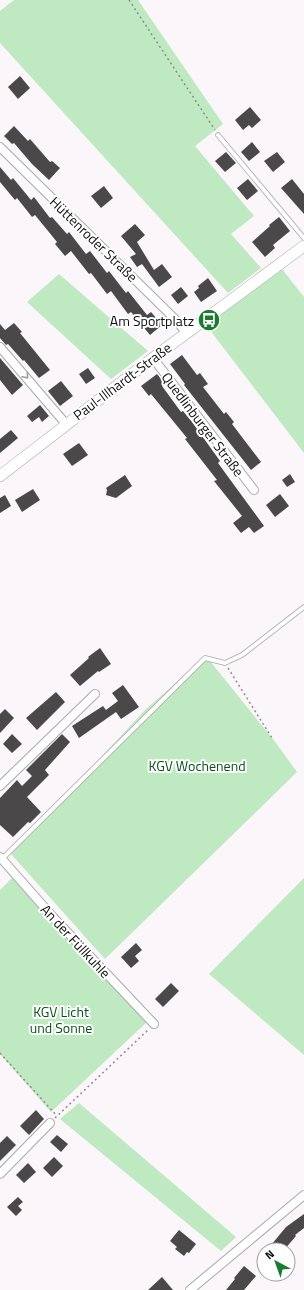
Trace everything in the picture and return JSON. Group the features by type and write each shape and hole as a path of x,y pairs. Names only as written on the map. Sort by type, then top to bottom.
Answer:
{"street":[{"name":"Hüttenroder Straße","path":"0,147 178,322 186,333"},
{"name":"Paul-Illhardt-Straße","path":"0,476 186,333 304,246"},
{"path":"0,347 66,424"},
{"name":"Quedlinburger Straße","path":"153,358 254,490"},
{"path":"0,786 95,694"},
{"name":"An der Füllkuhle","path":"1,858 52,917 154,1024"},
{"path":"0,1174 50,1123"},
{"path":"190,1290 303,1197"}],"lane":[{"path":"218,135 304,238"},
{"path":"1,858 205,658 225,663 242,655 304,607"}],"path":[{"path":"129,0 218,135"},
{"path":"225,663 272,738"},
{"path":"50,1123 154,1024"},
{"path":"0,1053 57,1116"}],"green space":[{"path":"14,0 138,0 223,124 195,146 254,216 231,234 261,268 228,293 0,43 0,11"},
{"path":"282,269 304,297 304,453 206,325"},
{"path":"59,274 148,351 111,379 27,302"},
{"name":"KGV Wochenend","path":"206,656 276,743 297,772 105,959 11,854 145,710"},
{"name":"KGV Licht und Sonne","path":"12,878 148,1021 51,1112 0,1054 0,890"},
{"path":"304,878 304,1055 209,974"},
{"path":"79,1103 236,1237 221,1251 60,1119"}],"building":[{"path":"20,76 30,88 18,99 8,87"},
{"path":"250,107 261,120 252,128 249,125 243,130 235,120"},
{"path":"14,126 28,141 30,139 50,162 52,161 60,168 49,180 32,164 14,143 12,144 4,136"},
{"path":"252,142 260,152 249,161 241,152"},
{"path":"226,152 236,163 225,172 215,161"},
{"path":"277,152 285,162 273,172 264,161"},
{"path":"0,167 11,180 13,178 31,200 34,197 50,218 52,217 67,234 69,232 86,254 90,251 107,273 109,271 126,293 128,291 147,315 151,312 162,325 150,335 131,312 128,314 111,291 107,294 91,273 89,274 71,251 65,256 55,244 57,242 35,215 32,217 17,198 15,200 0,182"},
{"path":"248,179 258,191 247,200 237,188"},
{"path":"292,179 304,194 304,214 281,188"},
{"path":"104,186 113,198 101,208 91,196"},
{"path":"279,217 290,231 273,245 275,248 265,257 252,242"},
{"path":"135,224 145,235 137,242 154,270 162,264 172,277 159,287 142,264 137,267 130,257 136,254 121,236"},
{"path":"208,278 217,291 201,302 194,292 199,288 198,286"},
{"path":"181,287 188,296 178,304 171,295"},
{"path":"14,323 22,332 20,333 50,370 39,378 24,360 23,361 8,344 6,345 0,338 0,324 5,330"},
{"path":"182,355 197,375 200,373 208,384 203,387 224,414 226,412 234,422 232,424 261,462 251,470 184,385 185,384 170,364"},
{"path":"0,358 23,385 12,395 0,380"},
{"path":"88,368 95,378 86,384 79,374"},
{"path":"157,374 165,384 162,386 181,412 183,411 192,422 220,461 218,463 264,526 254,533 249,527 241,533 233,523 242,516 214,481 217,480 185,439 187,438 151,394 149,396 141,386"},
{"path":"61,381 73,396 60,406 48,391"},
{"path":"40,405 49,416 42,422 39,417 32,422 27,416"},
{"path":"11,430 18,438 0,453 0,439"},
{"path":"79,443 88,455 72,466 63,454"},
{"path":"290,474 295,482 287,487 282,480"},
{"path":"125,475 132,486 116,498 106,495 106,488"},
{"path":"33,489 40,500 22,512 15,500"},
{"path":"280,494 289,506 275,517 266,505"},
{"path":"5,495 11,506 0,513 0,498"},
{"path":"100,648 111,664 99,672 98,671 80,686 70,675 89,658 88,657"},
{"path":"123,685 139,707 121,719 116,712 79,738 72,726 103,706 106,710 118,701 112,693"},
{"path":"56,692 65,702 37,730 26,718"},
{"path":"5,709 14,718 0,733 0,714"},
{"path":"12,734 22,744 12,753 3,744"},
{"path":"62,734 70,742 45,770 49,775 27,797 41,812 13,837 0,825 0,798 17,780 22,786 32,776 26,770"},
{"path":"136,943 142,950 135,956 139,961 131,968 121,957"},
{"path":"171,983 179,991 163,1007 155,999"},
{"path":"36,1110 44,1119 29,1135 20,1126"},
{"path":"57,1135 68,1144 61,1152 50,1142"},
{"path":"7,1136 16,1145 0,1161 0,1143"},
{"path":"54,1157 63,1166 52,1177 43,1168"},
{"path":"28,1163 36,1172 24,1183 16,1175"},
{"path":"18,1197 23,1202 18,1206 22,1210 16,1216 7,1207"},
{"path":"304,1214 304,1228 295,1235 296,1236 291,1242 274,1242 286,1227"},
{"path":"179,1230 196,1244 189,1253 187,1252 184,1256 175,1249 177,1247 170,1241"},
{"path":"244,1266 256,1276 244,1290 226,1290 235,1279 234,1278"},
{"path":"162,1277 173,1290 148,1290"}],"place":[{"name":"Am Sportplatz","path":"209,320"}]}
